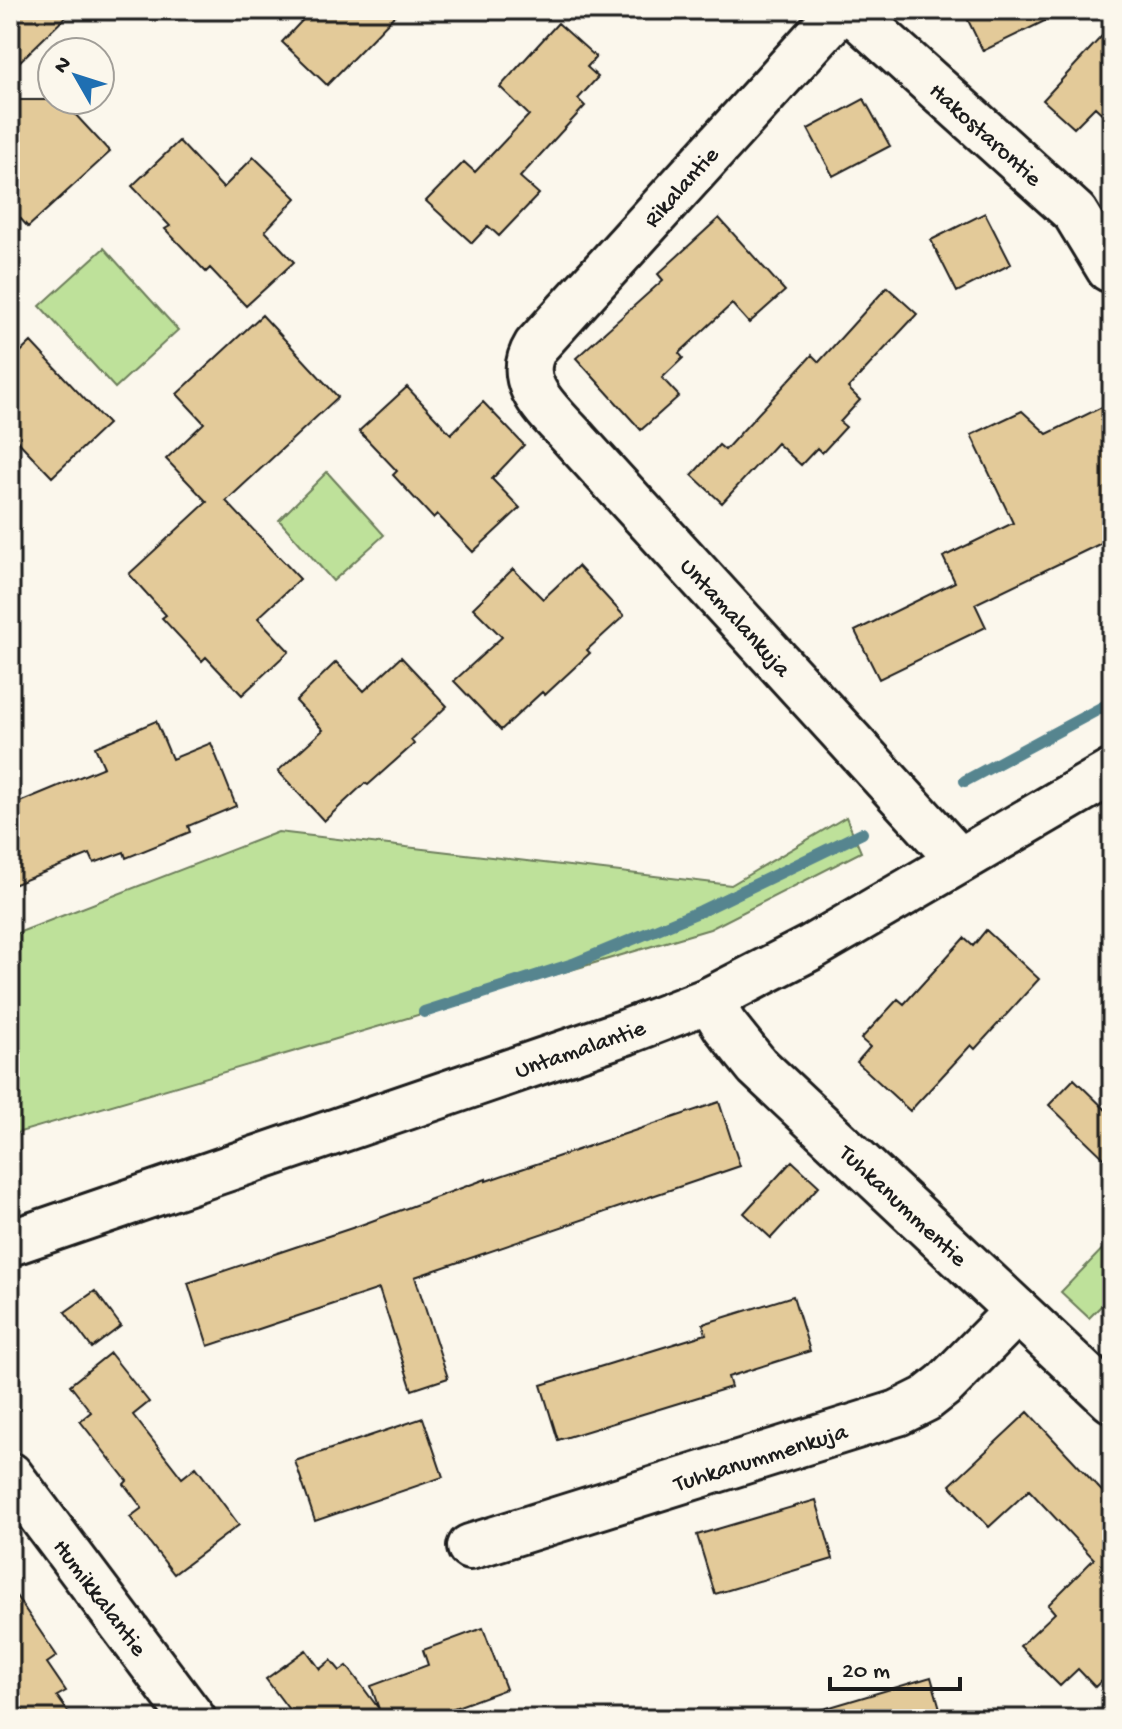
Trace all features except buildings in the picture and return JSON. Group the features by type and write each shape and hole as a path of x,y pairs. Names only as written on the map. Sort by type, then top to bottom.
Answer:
{"street":[{"name":"Rikalantie","path":"527,367 536,346 553,326 841,10"},
{"name":"Hakostarontie","path":"850,10 1075,213 1109,269"},
{"name":"Untamalankuja","path":"527,367 528,380 537,396 577,442 959,860"},
{"name":"Untamalantie","path":"10,1243 626,1032 709,1000 812,947 1112,772"},
{"name":"Tuhkanummentie","path":"709,1000 757,1066 1112,1400"},
{"name":"Tuhkanummenkuja","path":"470,1547 898,1413 926,1399 945,1384 1017,1311"},
{"name":"Humikkalantie","path":"17,1500 193,1719"}],"green space":[{"path":"104,248 178,330 115,388 40,306"},
{"path":"327,472 384,535 333,581 279,520"},
{"path":"846,817 861,852 710,929 10,1135 10,936 278,832 731,885"},
{"path":"1112,1239 1112,1295 1089,1318 1061,1292"}],"waterway":[{"path":"965,781 1112,702"},
{"path":"424,1012 573,964 701,911 862,833"}]}
